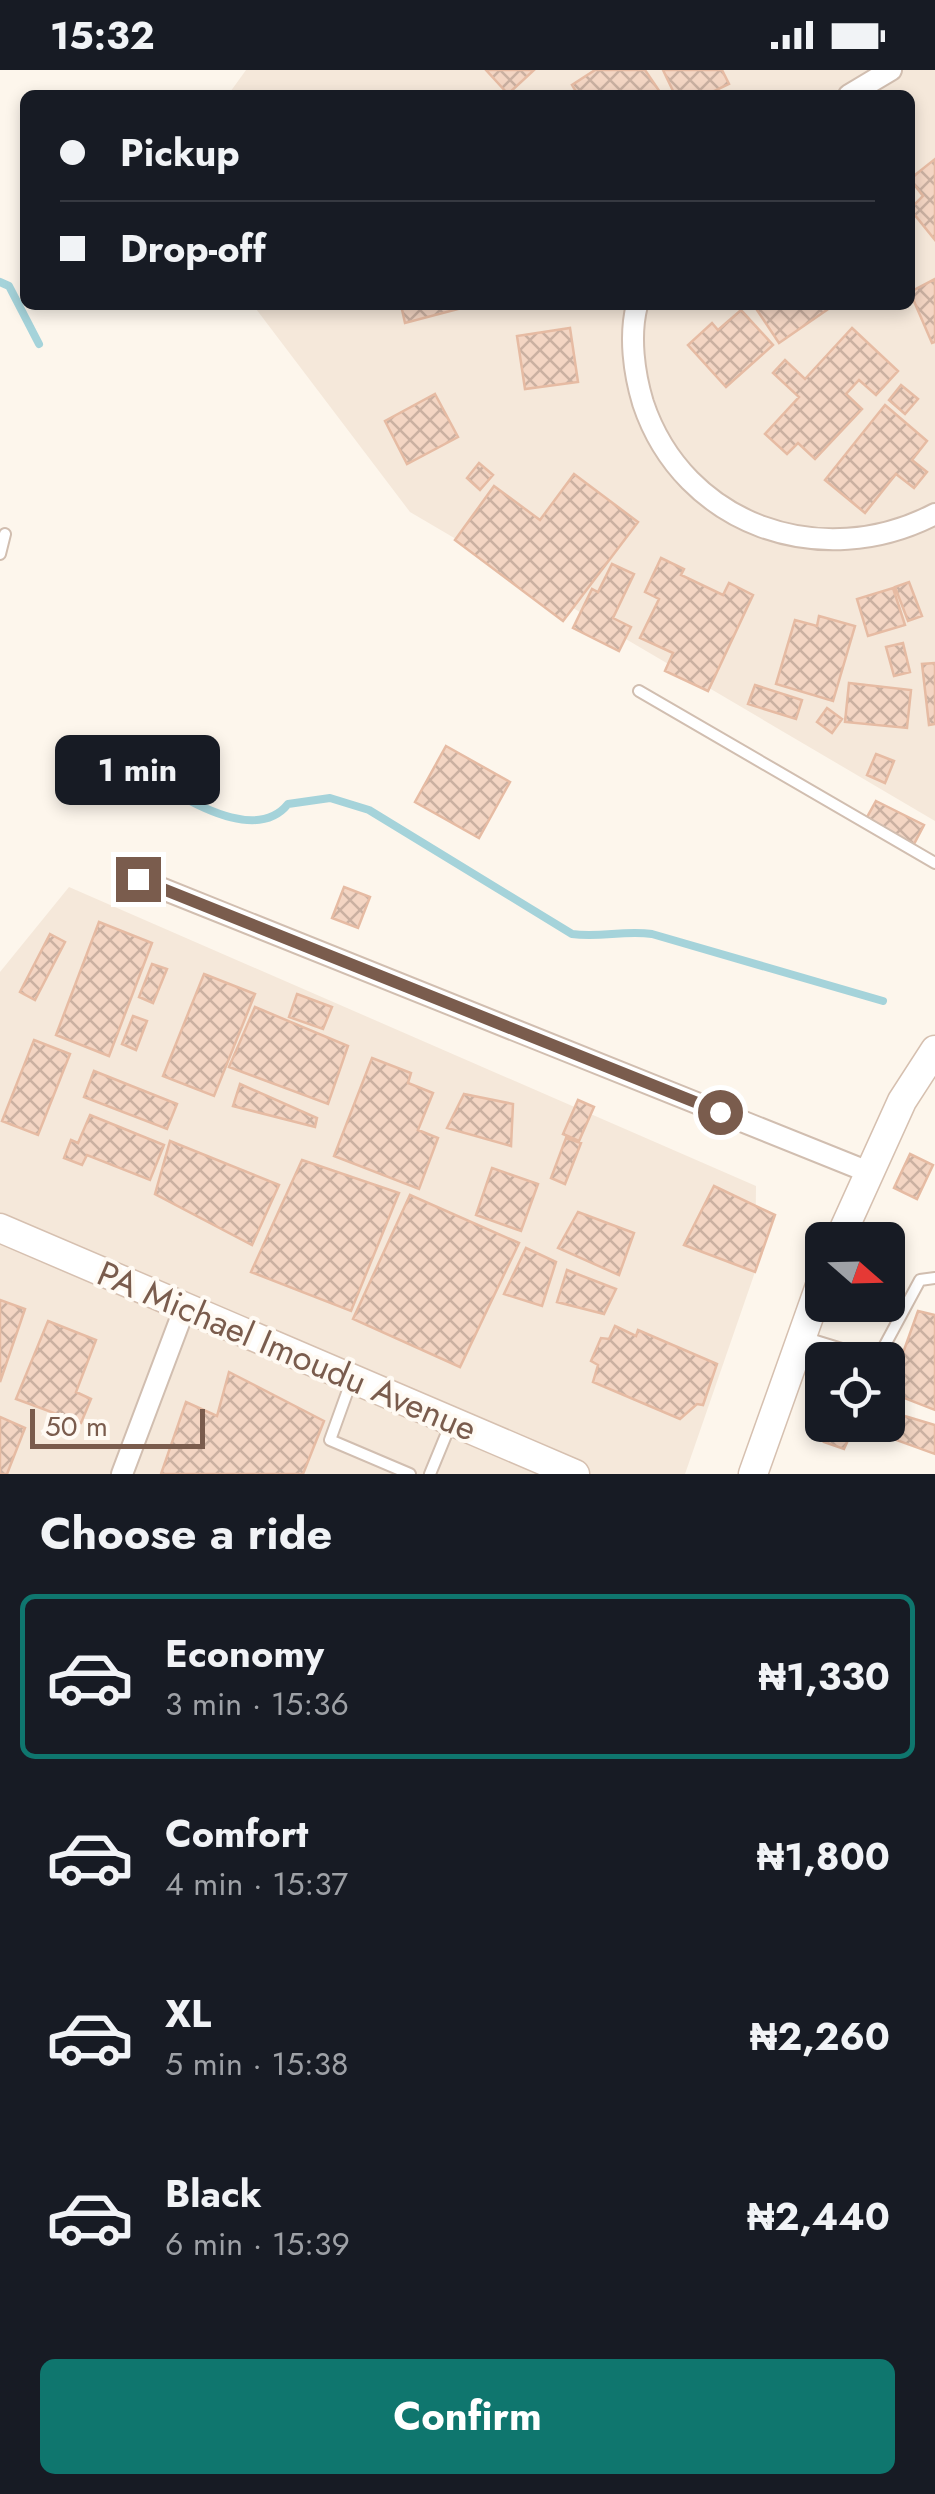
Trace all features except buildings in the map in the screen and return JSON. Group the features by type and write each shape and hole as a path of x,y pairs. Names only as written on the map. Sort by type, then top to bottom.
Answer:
{"street":[{"path":"857,90 891,70"},
{"path":"637,310 634,375 652,428 682,475 719,507 760,530 816,542 873,537 935,514"},
{"path":"138,879 866,1171"},
{"path":"845,1222 902,1101 935,1050"},
{"name":"PA Michael Imoudu Avenue","path":"0,1228 575,1474"},
{"path":"122,1474 185,1307"},
{"path":"753,1474 806,1322"}],"lane":[{"path":"0,554 4,534"},
{"path":"639,691 935,862"},
{"path":"800,1336 871,1358 878,1356 920,1280 935,1278"},
{"path":"352,1378 330,1440 410,1474"},
{"path":"430,1474 452,1422"}],"shaded area":[{"path":"246,70 935,70 935,821 410,512 257,310 915,310 915,90 232,90"},
{"path":"69,887 756,1186 755,1272 685,1474 0,1474 0,972"}],"waterway":[{"path":"0,282 9,286 20,307"},
{"path":"21,310 39,344"},
{"path":"164,759 172,791 231,817 262,819 288,804 330,798 369,810 572,934 652,934 883,1001"}],"route":[{"path":"138,879 720,1112"}]}
